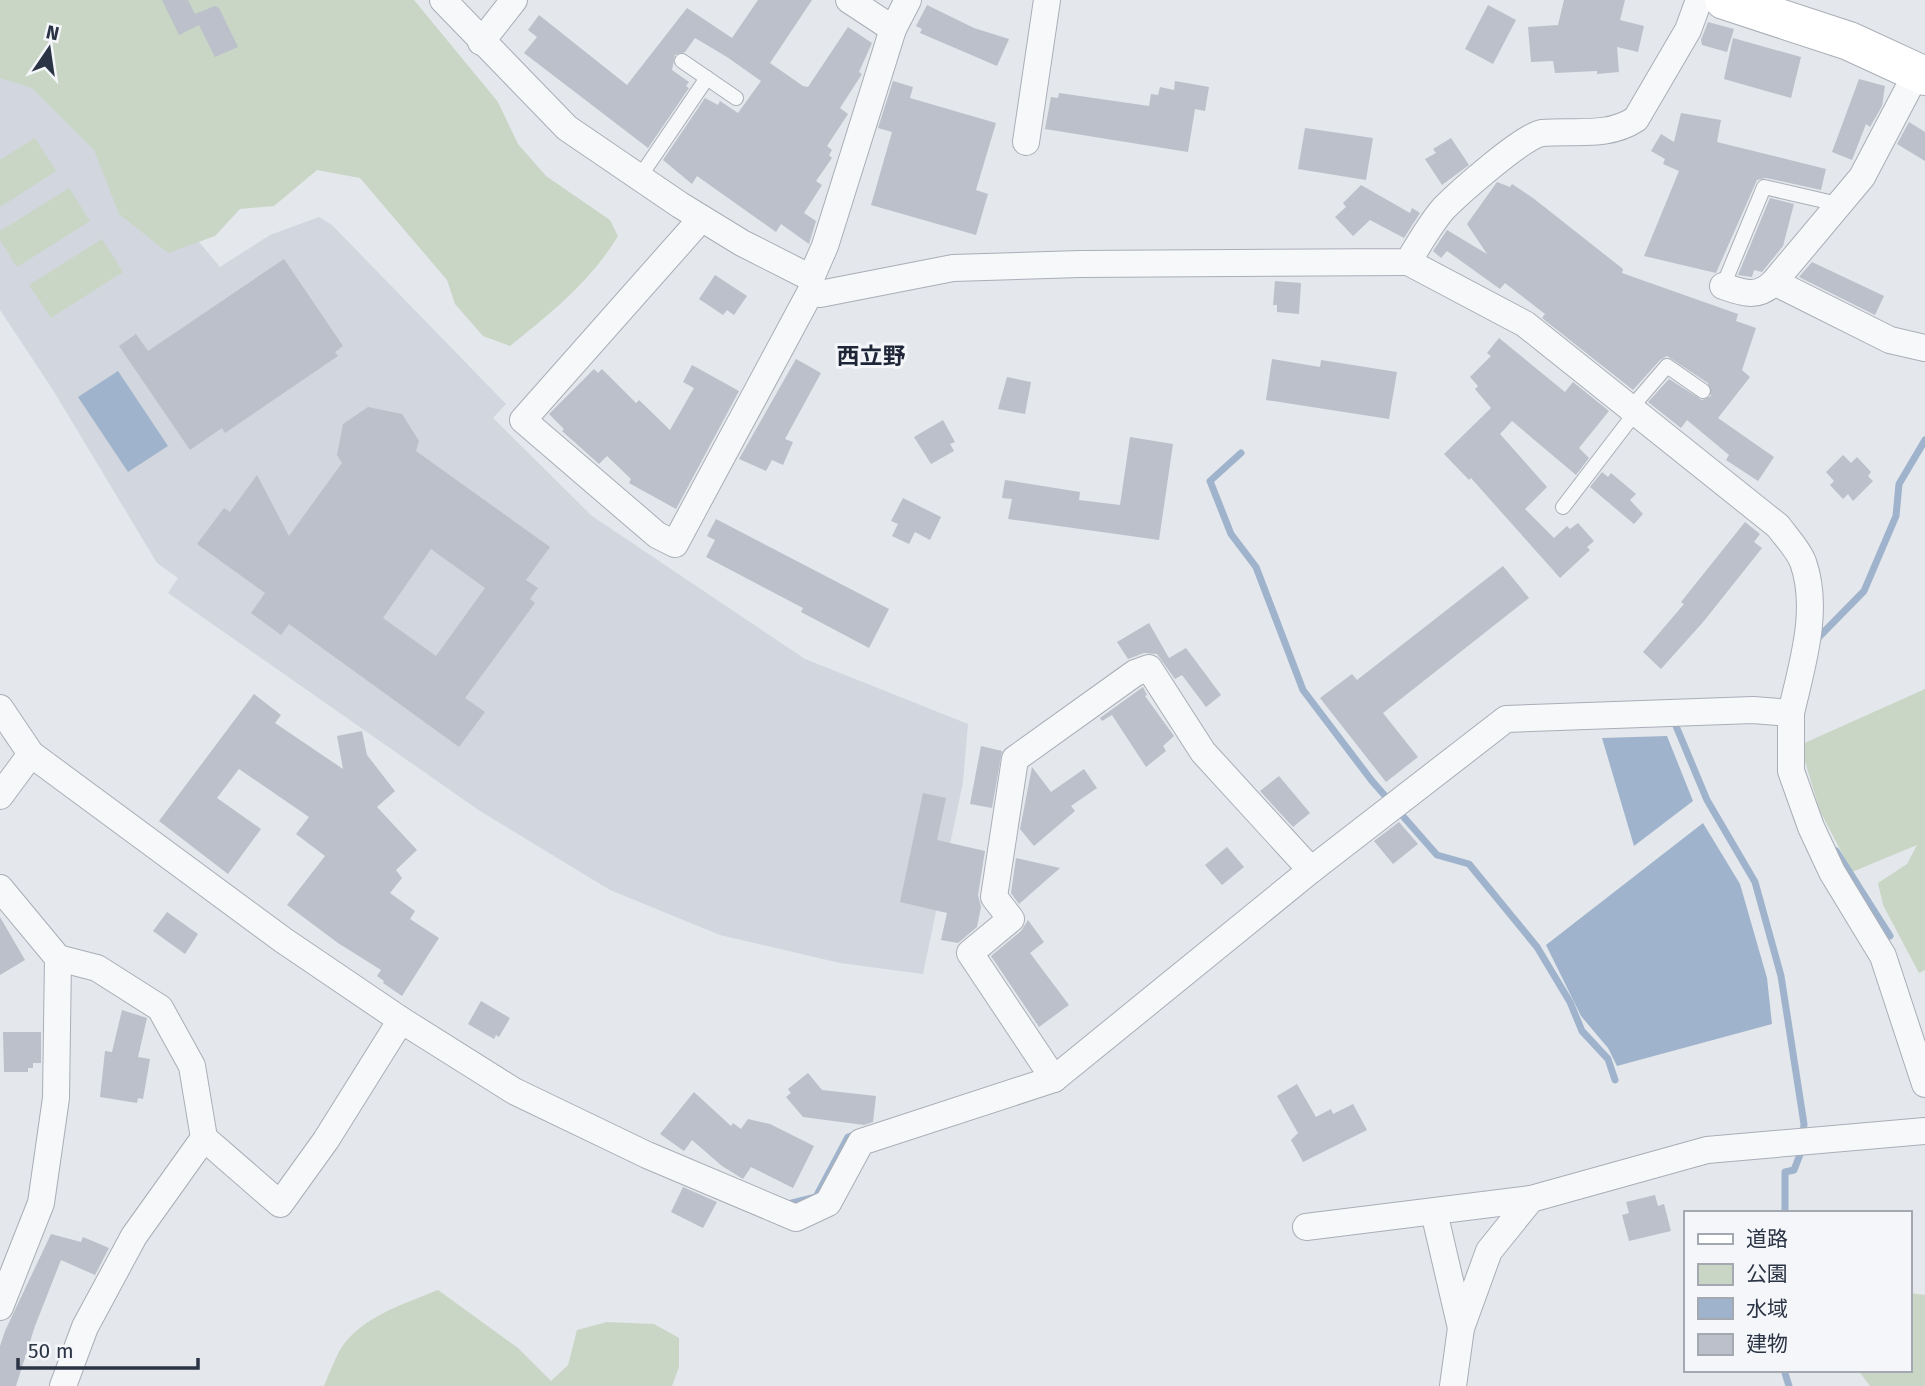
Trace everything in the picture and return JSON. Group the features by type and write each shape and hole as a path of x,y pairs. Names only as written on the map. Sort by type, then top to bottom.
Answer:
{"main road":[{"path":"1723,1 1849,41 1921,74"}],"street":[{"path":"443,0 567,128 701,219 811,284 820,294 953,268 1080,264 1408,262 1525,324 1778,526 1802,559 1809,588 1809,634 1791,713 1791,771 1811,827 1832,872 1883,956 1925,1084"},
{"path":"481,42 514,0"},
{"path":"849,0 893,29"},
{"path":"701,219 523,420 657,535 675,544 811,284 893,29 908,0"},
{"path":"1026,142 1047,0"},
{"path":"1408,262 1444,209 1504,156 1539,133 1604,132 1623,128 1636,119 1688,30 1723,1"},
{"path":"1723,286 1749,295 1766,290 1774,282 1862,177 1921,74"},
{"path":"1774,282 1890,340 1925,348"},
{"path":"1054,1079 970,953 1011,919 994,897 1015,759 1135,673 1149,668 1203,752 1311,870"},
{"path":"0,708 31,754 283,940 401,1020 514,1091 647,1155 796,1218 828,1203 861,1142 1054,1079 1311,870 1506,719 1752,710 1791,713"},
{"path":"0,796 31,754"},
{"path":"0,888 58,958 97,968 160,1008 192,1066 204,1138 280,1204 326,1140 401,1020"},
{"path":"0,1307 41,1203 56,1098 58,958"},
{"path":"1306,1227 1531,1199 1707,1150 1925,1131"},
{"path":"63,1386 85,1327 134,1236 204,1138"},
{"path":"1453,1386 1461,1328 1489,1251 1531,1199"},
{"path":"1434,1212 1461,1328"}],"lane":[{"path":"682,61 736,98"},
{"path":"639,178 707,78"},
{"path":"1723,286 1764,187 1838,204"},
{"path":"1563,507 1667,366 1703,391"}],"shaded area":[{"path":"36,48 220,267 270,235 319,217 332,225 506,404 493,418 592,516 805,659 968,724 963,782 923,974 840,963 720,935 610,890 480,811 168,593 178,578 157,563 53,390 0,310 0,74"}],"green space":[{"path":"0,0 414,0 498,102 518,144 546,176 610,220 618,236 583,282 510,346 483,336 455,304 447,280 360,178 317,170 274,206 240,209 215,236 168,253 119,214 94,150 32,88 0,78"},
{"path":"35,138 56,171 0,207 0,160"},
{"path":"69,188 90,221 17,267 0,240 0,231"},
{"path":"102,239 123,272 51,318 29,285"},
{"path":"1925,689 1925,970 1919,973 1883,905 1878,883 1907,864 1917,845 1852,872 1820,811 1800,745"},
{"path":"438,1290 518,1348 551,1381 568,1365 577,1330 607,1322 654,1324 679,1338 679,1367 672,1386 324,1386 340,1350 359,1329 397,1306"},
{"path":"1911,1293 1925,1295 1925,1386 1870,1386 1860,1372 1911,1372"}],"water":[{"path":"118,371 168,446 128,472 78,397"},
{"path":"1667,736 1693,801 1634,846 1602,738"},
{"path":"1703,823 1740,884 1767,978 1772,1024 1617,1066 1608,1048 1581,1016 1546,945"}],"building":[{"path":"162,0 188,0 195,14 215,6 219,8 238,47 215,57 199,25 179,35"},
{"path":"758,0 812,0 770,63 803,86 808,87 848,27 872,43 859,72 862,74 840,108 848,114 827,146 832,150 829,155 832,158 816,181 822,185 804,213 816,221 809,244 781,224 776,232 697,176 692,184 663,160 705,98 718,105 720,101 738,113 761,81 727,57 695,38 685,52 675,55 672,70 689,82 686,86 689,88 648,148 524,53 537,37 528,30 539,15 627,85 687,8 732,38"},
{"path":"1564,0 1625,0 1620,20 1644,26 1638,52 1617,47 1619,72 1555,73 1553,61 1531,62 1528,27 1558,25"},
{"path":"927,5 974,28 1009,39 997,66 920,33 922,29 916,26"},
{"path":"1488,5 1516,20 1493,64 1465,49"},
{"path":"1708,22 1734,29 1727,52 1702,45 1701,40"},
{"path":"1733,38 1801,57 1791,98 1724,79"},
{"path":"1859,79 1885,86 1882,106 1870,127 1866,124 1852,160 1832,152"},
{"path":"893,81 913,87 910,98 996,123 976,190 988,194 976,235 871,205 892,132 878,128"},
{"path":"1175,81 1209,87 1205,111 1195,109 1188,152 1045,129 1051,97 1058,98 1059,93 1149,106 1151,94 1158,95 1160,87 1174,90"},
{"path":"1681,113 1721,120 1717,142 1826,169 1821,190 1766,178 1757,180 1716,273 1644,256 1679,171 1663,164 1665,159 1651,151 1661,134 1674,142"},
{"path":"1909,122 1925,132 1925,161 1897,144"},
{"path":"1305,128 1373,138 1366,180 1298,169"},
{"path":"1451,138 1469,165 1442,185 1425,159 1436,153 1433,149"},
{"path":"1497,182 1510,187 1512,184 1533,198 1623,269 1622,273 1738,314 1736,321 1756,328 1742,370 1750,377 1718,418 1774,457 1758,481 1726,460 1729,455 1687,420 1681,428 1648,402 1669,379 1702,400 1711,396 1708,383 1667,356 1660,360 1633,390 1542,318 1545,314 1505,283 1500,289 1447,251 1441,258 1433,251 1447,230 1487,254 1467,224"},
{"path":"1361,185 1410,213 1412,208 1420,213 1404,238 1370,220 1353,236 1335,217 1346,207 1343,203"},
{"path":"1770,198 1794,204 1783,246 1762,272 1754,270 1752,277 1738,275"},
{"path":"284,259 343,346 335,352 338,356 225,433 222,428 190,450 119,346 136,334 148,351"},
{"path":"1812,262 1884,296 1875,315 1799,277"},
{"path":"715,275 747,296 734,315 727,310 723,315 699,299"},
{"path":"1275,281 1301,283 1299,314 1277,312 1277,305 1273,305"},
{"path":"1499,338 1565,392 1573,382 1609,411 1579,448 1589,458 1576,475 1512,421 1500,434 1547,487 1525,509 1554,538 1567,526 1570,529 1578,523 1594,541 1587,547 1590,550 1560,578 1471,478 1469,480 1444,454 1491,408 1475,389 1478,386 1470,377 1491,356 1487,353"},
{"path":"796,359 821,373 785,439 793,442 783,465 772,460 766,471 739,459"},
{"path":"1272,359 1320,367 1321,360 1397,372 1389,419 1266,400"},
{"path":"692,365 739,391 676,509 629,483 631,479 607,456 599,464 562,431 564,429 549,414 594,369 598,373 602,369 636,403 639,400 670,430 694,388 683,382"},
{"path":"1007,377 1031,382 1025,414 998,409"},
{"path":"368,407 402,414 419,441 416,451 550,547 526,580 538,588 530,599 535,603 465,698 485,712 459,747 289,624 281,635 251,613 265,593 197,544 224,508 230,512 257,475 289,536 342,463 337,455 343,424","holes":["431,549 485,588 436,656 383,618"]},
{"path":"943,420 955,442 950,444 954,451 931,464 914,437"},
{"path":"1130,437 1173,444 1159,540 1008,519 1012,499 1002,498 1005,480 1080,492 1079,500 1120,505"},
{"path":"1843,455 1851,463 1857,457 1871,472 1868,476 1873,481 1853,501 1848,494 1843,499 1830,485 1834,481 1826,472"},
{"path":"1602,472 1608,477 1611,473 1636,494 1630,500 1643,514 1634,524 1590,487"},
{"path":"903,498 941,517 930,540 915,532 909,544 892,536 898,524 891,521"},
{"path":"716,519 889,609 869,648 801,612 803,608 706,557 715,540 707,536"},
{"path":"1745,522 1760,534 1754,542 1762,548 1704,621 1661,669 1643,652 1684,604 1681,602"},
{"path":"1503,566 1529,598 1383,713 1418,757 1386,782 1320,698 1352,674 1357,680"},
{"path":"1149,623 1169,658 1186,648 1221,695 1206,707 1182,675 1175,679 1157,654 1144,653 1128,659 1117,642"},
{"path":"1143,687 1147,695 1145,696 1174,736 1163,746 1166,751 1146,767 1112,715 1102,721 1100,718"},
{"path":"254,694 281,715 275,723 343,769 337,736 362,731 367,755 395,791 377,807 417,850 396,870 402,878 390,893 415,911 410,919 439,938 402,996 377,976 381,970 338,943 287,905 325,856 296,834 309,817 239,769 217,798 261,829 228,874 159,821"},
{"path":"981,746 1002,751 992,808 970,804"},
{"path":"1032,767 1051,792 1084,769 1097,788 1071,806 1075,811 1034,846 1020,829"},
{"path":"1279,776 1310,813 1293,827 1260,791"},
{"path":"923,793 946,798 937,840 985,851 978,895 981,907 977,927 958,943 941,940 947,913 900,902"},
{"path":"1399,822 1418,844 1393,864 1374,841"},
{"path":"1227,847 1244,867 1222,885 1205,865"},
{"path":"1016,858 1060,868 1019,904 1011,893"},
{"path":"167,912 198,934 185,954 153,931"},
{"path":"0,917 25,960 0,975"},
{"path":"1028,920 1044,942 1030,953 1069,1005 1039,1027 991,956 1021,931"},
{"path":"481,1001 510,1018 499,1037 496,1035 494,1039 468,1024"},
{"path":"122,1010 147,1018 138,1057 150,1059 143,1099 138,1098 137,1103 100,1097 105,1051 112,1052"},
{"path":"3,1032 41,1032 41,1063 33,1063 33,1068 28,1068 28,1072 4,1072"},
{"path":"808,1073 822,1090 876,1096 873,1122 864,1125 803,1117 786,1097 791,1093 788,1089"},
{"path":"1297,1084 1316,1117 1331,1109 1333,1114 1353,1104 1367,1130 1303,1162 1291,1140 1298,1133 1277,1096"},
{"path":"694,1092 731,1126 733,1123 741,1129 748,1119 770,1124 814,1146 793,1188 751,1167 743,1179 722,1166 692,1140 684,1151 660,1134"},
{"path":"683,1187 717,1202 703,1228 671,1212"},
{"path":"1655,1195 1658,1206 1664,1204 1671,1231 1629,1241 1622,1215 1629,1213 1626,1202"},
{"path":"51,1234 81,1242 83,1237 109,1248 95,1275 61,1260 35,1326 16,1386 0,1386 0,1346 5,1331"}],"waterway":[{"path":"1817,639 1864,591 1896,516 1899,484 1925,440"},
{"path":"1241,453 1210,481 1231,534 1256,567 1303,690 1372,781 1437,855 1469,864 1537,947 1570,1002 1582,1031 1608,1059 1615,1080"},
{"path":"1676,726 1707,800 1755,882 1781,976 1804,1124 1801,1152 1794,1170 1785,1172 1785,1211"},
{"path":"1836,851 1890,936"},
{"path":"784,1205 816,1197 848,1137 857,1134"},
{"path":"1785,1372 1789,1386"}],"district":[{"name":"西立野","path":"871,356"}]}
